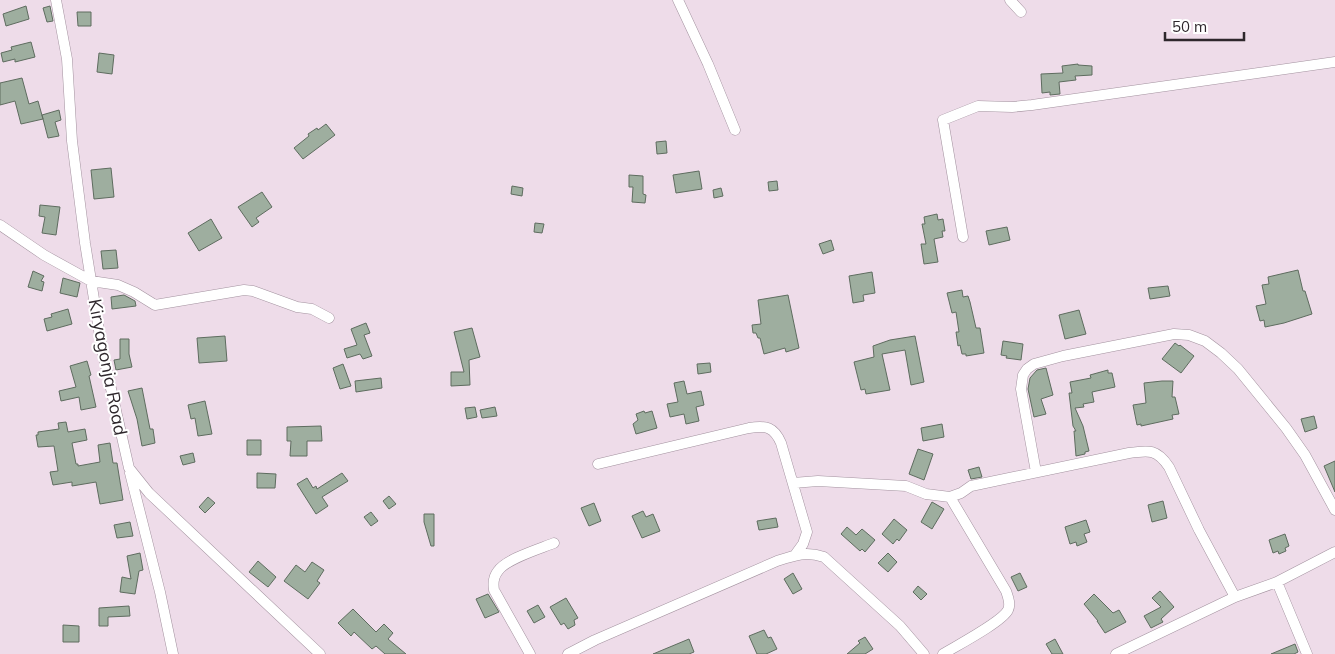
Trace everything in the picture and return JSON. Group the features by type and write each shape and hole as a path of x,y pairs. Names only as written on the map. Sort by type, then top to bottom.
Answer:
{"street":[{"name":"Kiryagonja Road","path":"56,0 67,59 72,141 91,281 102,349 128,468 149,493 320,654"},
{"path":"678,0 736,130"},
{"path":"1010,0 1021,12"},
{"path":"963,237 943,120 978,106 1012,107 1032,105 1335,62"},
{"path":"0,225 44,255 91,281 118,285 155,304 179,302 207,295 244,290 253,291 297,307 312,309 329,318"},
{"path":"1036,472 1021,389 1021,381 1027,369 1034,364 1063,356 1174,334 1189,335 1205,341 1221,352 1238,368 1305,455 1335,510"},
{"path":"598,464 762,426 770,429 777,435 781,443 807,532 803,544 795,555"},
{"path":"793,483 818,481 906,486 926,494 950,498 971,486 1129,452 1153,452 1163,457 1169,467 1199,530 1235,596"},
{"path":"128,468 160,592 173,654"},
{"path":"943,654 1001,617 1009,608 1006,591 950,498"},
{"path":"530,654 494,590 493,583 499,570 508,563 554,543"},
{"path":"1116,654 1235,596 1277,582 1335,552"},
{"path":"568,654 631,624 777,561 795,555 812,554 824,558 900,626 924,654"},
{"path":"1277,582 1307,654"}],"building":[{"path":"26,6 29,19 6,26 3,14"},
{"path":"50,6 53,21 47,22 43,8"},
{"path":"77,12 91,12 91,26 78,26"},
{"path":"31,42 35,57 15,62 15,59 3,62 1,53 12,50 11,47"},
{"path":"99,53 114,55 112,74 97,72"},
{"path":"1078,64 1092,66 1092,75 1075,76 1076,80 1059,82 1060,94 1050,95 1050,92 1042,93 1041,74 1063,73 1062,66"},
{"path":"22,78 29,104 38,101 43,119 21,124 15,101 0,105 0,83"},
{"path":"59,110 61,120 55,122 59,136 48,138 42,115"},
{"path":"326,124 335,135 303,159 294,148 309,136 308,134"},
{"path":"666,141 667,153 657,154 656,142"},
{"path":"111,168 114,197 94,199 91,170"},
{"path":"699,171 702,189 676,193 673,175"},
{"path":"629,175 643,176 643,194 646,195 645,203 632,202 633,187 629,187"},
{"path":"777,181 778,190 769,191 768,182"},
{"path":"512,186 523,188 522,196 511,194"},
{"path":"721,188 723,196 714,198 713,190"},
{"path":"262,192 272,207 256,218 259,222 252,227 238,207"},
{"path":"40,205 60,207 56,235 42,233 45,217 39,216"},
{"path":"937,214 938,220 943,219 945,231 942,231 943,237 934,239 938,262 924,264 921,244 926,244 922,224 925,224 924,217"},
{"path":"211,219 222,238 199,251 188,233"},
{"path":"535,223 544,224 542,233 534,232"},
{"path":"1007,227 1010,240 989,245 986,231"},
{"path":"831,240 834,250 823,254 819,244"},
{"path":"116,250 118,268 103,269 101,251"},
{"path":"1298,270 1303,291 1305,291 1312,314 1265,327 1264,320 1260,321 1256,306 1266,304 1262,285 1269,284 1268,277"},
{"path":"33,271 44,276 41,281 44,282 42,291 28,287"},
{"path":"872,272 875,293 863,295 864,301 853,303 849,276"},
{"path":"63,278 80,283 77,297 60,293"},
{"path":"1168,286 1170,296 1150,299 1148,288"},
{"path":"962,290 963,297 968,296 976,328 980,328 984,353 966,356 966,354 962,354 960,345 958,346 956,332 959,332 956,312 952,313 947,293"},
{"path":"124,295 135,301 136,306 112,309 111,297"},
{"path":"788,295 799,348 786,352 785,348 764,354 760,338 758,338 756,333 753,333 752,325 761,324 758,300"},
{"path":"68,309 72,324 47,331 44,319 52,317 51,314"},
{"path":"1079,310 1086,334 1065,339 1059,315"},
{"path":"366,323 370,333 364,335 372,356 363,359 360,354 347,358 344,349 357,345 351,329"},
{"path":"472,328 480,357 469,360 470,385 451,386 451,372 464,372 454,332"},
{"path":"225,336 227,361 199,363 197,338"},
{"path":"915,336 924,382 911,385 905,350 882,354 890,390 866,394 865,389 861,390 854,362 874,357 873,346 890,340"},
{"path":"120,339 129,339 129,354 132,367 116,370 114,360 120,359"},
{"path":"1003,341 1023,344 1021,360 1006,358 1007,356 1001,355"},
{"path":"1175,343 1194,356 1181,373 1162,359"},
{"path":"87,361 96,407 81,410 79,397 61,401 59,391 76,387 70,366"},
{"path":"710,363 711,372 698,374 697,364"},
{"path":"343,364 351,386 340,389 333,368"},
{"path":"1046,368 1053,395 1041,399 1046,414 1034,417 1028,389 1030,378 1037,370"},
{"path":"1108,370 1108,373 1112,373 1115,387 1092,392 1094,402 1083,404 1084,407 1075,408 1083,426 1089,451 1076,456 1074,431 1076,431 1073,426 1069,393 1072,393 1070,382 1091,378 1090,375"},
{"path":"381,378 382,388 356,392 355,381"},
{"path":"684,381 687,394 701,391 704,405 696,407 699,421 686,424 684,414 670,417 667,404 678,402 674,383"},
{"path":"1173,381 1172,397 1175,397 1179,414 1172,415 1173,419 1141,426 1141,424 1137,425 1133,405 1146,403 1144,383"},
{"path":"142,388 150,429 153,429 155,443 142,446 137,419 128,391"},
{"path":"205,401 212,434 198,436 195,418 191,419 188,405"},
{"path":"475,407 477,417 467,419 465,408"},
{"path":"495,407 497,416 482,418 480,410"},
{"path":"644,411 645,413 652,411 657,428 636,434 633,424 638,420 636,414"},
{"path":"1314,416 1317,428 1305,432 1301,419"},
{"path":"66,422 68,432 85,429 87,440 72,443 78,466 100,462 98,445 110,443 113,463 117,463 123,500 100,504 96,482 72,486 72,482 53,485 50,472 58,471 54,446 38,447 36,435 38,435 38,432 59,429 58,423"},
{"path":"942,424 944,437 923,441 921,428"},
{"path":"321,426 322,441 307,441 307,456 290,456 291,441 287,441 287,427"},
{"path":"247,440 261,440 261,455 247,455"},
{"path":"918,449 933,454 924,480 909,474"},
{"path":"193,453 195,462 183,465 180,456"},
{"path":"1335,461 1335,492 1324,466"},
{"path":"979,467 982,477 971,479 968,470"},
{"path":"257,473 276,474 275,488 257,488"},
{"path":"342,473 348,481 322,497 328,506 316,514 297,484 307,478 313,488 316,486 317,489"},
{"path":"389,496 396,504 389,509 383,501"},
{"path":"208,497 215,503 205,513 199,507"},
{"path":"1163,501 1167,518 1152,522 1148,505"},
{"path":"932,502 944,509 932,529 921,522"},
{"path":"594,503 601,521 589,526 581,508"},
{"path":"643,511 646,517 653,514 660,531 642,538 632,516"},
{"path":"371,512 378,521 371,526 364,517"},
{"path":"424,514 434,514 434,546 431,546 424,522"},
{"path":"776,518 778,527 759,530 757,521"},
{"path":"894,519 907,530 899,541 897,539 893,544 882,534"},
{"path":"1086,520 1090,532 1084,534 1087,542 1077,546 1076,542 1070,544 1065,527"},
{"path":"130,522 133,536 117,538 114,525"},
{"path":"847,527 856,535 862,529 875,540 865,552 862,549 860,551 841,534"},
{"path":"1285,534 1289,546 1285,548 1286,551 1279,554 1278,551 1273,553 1269,540"},
{"path":"140,553 143,570 139,571 135,594 120,592 122,577 131,579 127,556"},
{"path":"888,553 897,562 888,572 878,563"},
{"path":"258,561 276,577 268,587 249,572"},
{"path":"312,562 324,570 317,581 320,583 308,599 284,581 296,565 305,572"},
{"path":"793,573 802,589 793,594 784,579"},
{"path":"1020,573 1027,587 1018,591 1011,577"},
{"path":"918,586 927,594 921,600 913,592"},
{"path":"1160,591 1174,607 1161,619 1163,622 1151,628 1144,616 1161,607 1152,598"},
{"path":"488,594 499,612 485,618 476,599"},
{"path":"1094,594 1113,613 1119,610 1126,622 1105,633 1084,604"},
{"path":"566,598 578,618 574,620 575,625 568,629 564,623 561,625 550,607"},
{"path":"538,605 545,617 534,623 527,611"},
{"path":"129,606 130,616 108,617 108,626 99,626 99,608"},
{"path":"353,609 376,632 384,624 393,633 388,639 406,654 385,654 376,646 372,649 354,632 351,636 338,623"},
{"path":"63,625 79,626 79,642 63,642"},
{"path":"764,630 768,638 771,637 777,649 766,654 757,654 749,636"},
{"path":"865,637 873,649 865,654 847,654 860,643 858,641"},
{"path":"689,639 694,652 689,654 653,654"},
{"path":"1055,639 1063,654 1052,654 1046,644"},
{"path":"1295,644 1298,652 1294,654 1271,654"}]}
